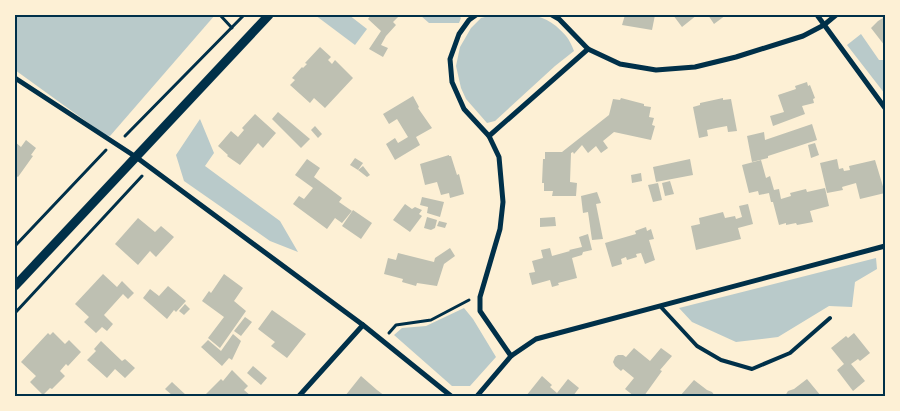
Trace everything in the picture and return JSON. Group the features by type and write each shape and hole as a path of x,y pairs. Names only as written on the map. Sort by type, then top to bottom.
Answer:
{"street":[{"path":"15,286 269,15"},
{"path":"476,15 469,20 459,34 450,60 452,82 464,109 489,136 499,157 503,202 500,229 480,297 480,311 511,356"},
{"path":"552,15 559,19 588,50 620,64 656,70 695,67 736,57 803,36 824,25 836,15"},
{"path":"817,15 885,108"},
{"path":"489,136 588,50"},
{"path":"15,78 136,157 363,325 451,396"},
{"path":"477,396 511,356 536,339 885,246"},
{"path":"298,396 363,325"}],"lane":[{"path":"660,306 697,346 721,360 752,369 790,353 830,318"}],"path":[{"path":"220,15 232,28"},
{"path":"15,246 102,153 126,136 244,15"},
{"path":"15,313 149,168"},
{"path":"382,341 396,325 431,320 470,299 480,297"}],"shaded area":[{"path":"526,14 549,21 569,40 574,51 495,121 487,123 466,99 461,88 456,66 460,47 471,28 481,18 493,15"},
{"path":"15,15 215,15 110,136 105,135 15,70"},
{"path":"315,15 349,15 367,29 355,45"},
{"path":"420,15 458,15 461,18 459,23 429,23"},
{"path":"861,34 879,60 885,60 885,94 847,45"},
{"path":"200,119 214,153 205,166 280,221 298,252 270,241 184,181 176,155"},
{"path":"876,258 877,269 855,282 852,307 829,306 778,337 736,342 692,322 679,308"},
{"path":"464,308 473,319 496,357 470,386 452,386 394,335 402,328 426,326"}],"building":[{"path":"371,15 400,15 393,22 396,25 381,45 388,48 383,57 369,49 381,31 368,19"},
{"path":"625,15 655,15 652,30 622,25"},
{"path":"673,15 697,15 682,27"},
{"path":"708,15 726,15 714,24"},
{"path":"882,15 885,15 885,46 871,28 883,18"},
{"path":"320,47 331,57 328,60 332,64 335,60 353,78 325,108 314,98 310,103 290,85 295,80 292,78 307,64 305,63"},
{"path":"807,82 815,98 813,99 814,103 802,106 805,114 773,126 770,116 784,112 778,95 796,89 795,86"},
{"path":"413,96 418,108 432,128 416,137 420,145 395,160 386,144 395,138 398,143 408,137 397,119 389,124 383,114"},
{"path":"621,98 651,107 649,117 654,118 652,125 655,126 651,140 614,132 603,141 608,148 601,153 596,146 588,153 582,145 574,154 573,152 571,153 570,182 577,183 576,196 552,196 553,191 544,191 544,183 542,183 545,152 562,152 609,115 613,99 620,100"},
{"path":"723,98 723,100 731,99 737,131 728,132 727,126 716,128 707,130 708,136 699,138 693,107 700,105 700,103"},
{"path":"278,112 310,139 301,148 272,119"},
{"path":"255,114 276,133 263,148 258,143 240,165 227,156 218,146 231,131 238,137 244,130 242,128"},
{"path":"812,124 817,140 752,162 747,136 764,132 765,140"},
{"path":"315,126 322,134 318,138 311,130"},
{"path":"26,140 36,148 31,155 33,156 18,177 15,175 15,142 21,147"},
{"path":"815,143 819,155 811,158 808,145"},
{"path":"449,155 457,175 459,174 464,194 450,198 449,193 441,195 437,182 425,185 420,164"},
{"path":"355,158 363,163 358,170 350,165"},
{"path":"307,159 320,168 314,177 342,198 339,202 352,211 342,223 335,218 327,229 293,204 299,196 304,199 313,188 295,175"},
{"path":"690,159 693,175 656,182 653,167"},
{"path":"837,159 839,169 843,168 844,171 850,170 849,166 875,160 885,193 860,199 856,183 842,187 843,190 827,193 820,163"},
{"path":"761,160 766,178 770,176 774,190 779,189 781,199 791,196 790,193 806,189 807,192 825,188 829,206 810,211 813,222 797,225 796,223 786,225 786,223 779,225 769,193 759,195 758,191 749,193 742,165"},
{"path":"363,166 370,175 367,177 358,170"},
{"path":"641,173 642,181 632,183 631,175"},
{"path":"670,181 674,194 665,196 662,183"},
{"path":"658,183 662,200 653,202 648,185"},
{"path":"597,192 601,203 596,204 603,239 592,240 588,212 583,213 581,196"},
{"path":"422,197 444,202 440,217 427,213 428,207 420,205"},
{"path":"405,204 412,209 415,207 422,210 419,214 422,216 410,232 393,220"},
{"path":"748,204 753,224 738,228 741,239 696,250 691,226 700,224 699,218 723,212 725,218 735,216 736,219 742,217 739,206"},
{"path":"353,210 372,223 361,239 342,226"},
{"path":"427,217 437,220 435,228 431,230 424,228"},
{"path":"555,217 556,226 540,227 540,218"},
{"path":"138,218 155,232 161,226 174,237 156,257 150,251 138,265 115,244"},
{"path":"439,221 447,223 445,228 437,226"},
{"path":"646,227 647,231 651,229 654,239 649,240 655,260 645,264 641,253 636,254 637,257 627,260 626,257 621,259 622,264 612,267 605,243 636,234 635,231"},
{"path":"588,234 592,250 572,258 577,278 558,283 559,285 552,287 550,280 532,285 529,273 535,272 532,261 543,258 541,250 550,248 552,256 582,247 579,237"},
{"path":"450,248 455,256 444,264 437,286 417,283 416,286 402,282 403,279 384,274 388,258 396,260 398,253 434,262 435,258"},
{"path":"103,274 117,287 122,281 134,293 128,299 123,294 104,315 113,324 107,331 102,327 96,333 84,322 89,317 75,304"},
{"path":"224,274 243,288 234,301 246,311 220,348 208,338 224,317 202,301 209,291 211,293"},
{"path":"168,286 186,301 176,312 174,310 167,319 143,298 150,289 159,296"},
{"path":"185,304 190,309 184,315 179,311"},
{"path":"272,310 306,334 287,358 271,346 275,342 258,329"},
{"path":"245,317 252,322 241,336 234,331"},
{"path":"53,332 65,344 69,340 81,352 68,366 66,364 60,371 65,376 43,395 30,382 36,376 21,362 48,333 50,335"},
{"path":"854,333 870,353 860,361 858,359 851,364 865,381 853,391 837,370 844,364 831,348 846,336 848,338"},
{"path":"233,334 241,341 232,360 229,358 222,366 201,347 208,340 221,351"},
{"path":"101,341 122,361 125,359 135,368 125,378 115,369 107,378 87,360 96,351 94,349"},
{"path":"634,348 650,361 661,348 672,356 660,370 662,371 644,396 634,396 625,389 634,378 623,369 621,371 613,362 618,355 626,357"},
{"path":"253,366 267,378 261,385 247,373"},
{"path":"232,370 248,386 244,390 251,396 204,396 221,379 223,381"},
{"path":"361,376 377,390 385,396 345,396"},
{"path":"542,376 552,385 550,387 557,393 568,379 579,388 573,396 526,396"},
{"path":"807,379 821,396 785,396 788,391 794,389"},
{"path":"694,380 712,392 715,396 680,396"},
{"path":"172,382 187,396 173,396 165,389"}]}
